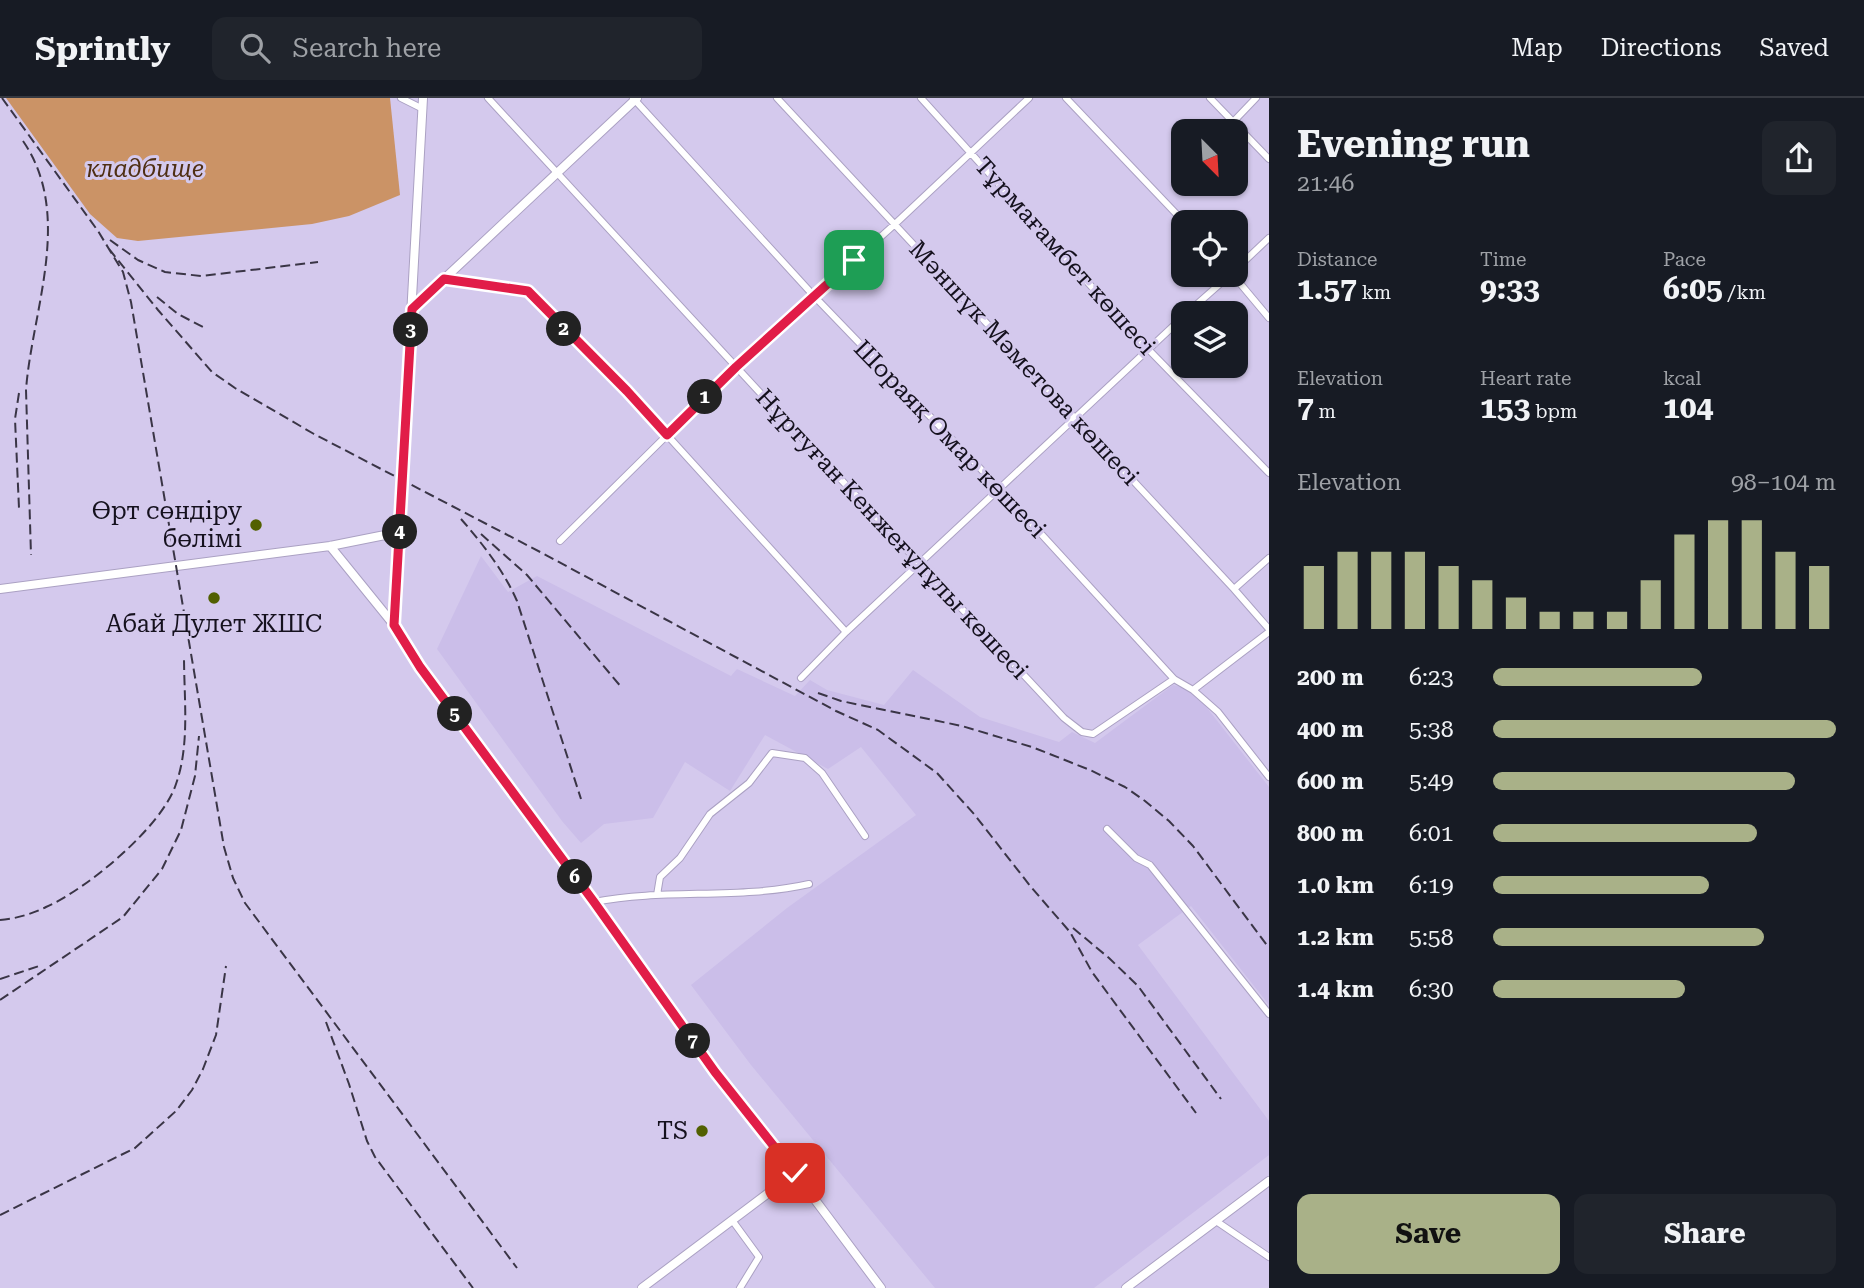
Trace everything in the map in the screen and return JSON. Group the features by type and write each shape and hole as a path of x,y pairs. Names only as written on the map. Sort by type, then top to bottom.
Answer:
{"street":[{"path":"401,98 423,109"},
{"path":"394,625 423,98"},
{"name":"Нұртуған Кенжеғұлұлы көшесі","path":"488,98 1064,718 1082,732 1093,734 1174,679"},
{"name":"Мәншүк Мәметова көшесі","path":"777,98 1234,589 1269,631"},
{"name":"Тұрмағамбет көшесі","path":"921,98 1148,349 1269,473"},
{"path":"559,541 736,367 895,225 1029,98"},
{"path":"1066,98 1173,210"},
{"path":"1210,98 1230,119"},
{"path":"1236,119 1256,98"},
{"path":"412,309 635,99"},
{"name":"Шораяқ Омар көшесі","path":"635,99 814,296 1000,489 1174,679 1193,690 1218,712 1269,777"},
{"path":"1248,137 1269,159"},
{"path":"1248,258 1269,238"},
{"path":"444,279 528,291 627,391 846,632"},
{"path":"1201,301 1217,287"},
{"path":"1242,287 1269,318"},
{"path":"801,678 918,563 1171,328"},
{"path":"0,589 330,546 400,532"},
{"path":"330,546 394,625 420,667 594,902 715,1072 795,1173 879,1287"},
{"path":"1234,589 1269,558"},
{"path":"1193,690 1269,631"},
{"path":"657,895 660,877 680,858 710,814 749,783 772,753 805,758 822,773 865,836"},
{"path":"1107,829 1136,858 1150,865 1269,1014"},
{"path":"594,902 657,895 786,889 809,884"},
{"path":"642,1288 795,1173"},
{"path":"1126,1288 1269,1181"},
{"path":"732,1220 759,1256 740,1288"},
{"path":"1216,1221 1269,1257"}],"shaded area":[{"path":"481,556 508,592 537,576 731,676 737,669 795,696 810,680 827,690 884,705 913,670 980,717 1059,742 1072,732 1095,743 1173,685 1193,690 1269,787 1269,1005 1191,906 1138,945 1269,1121 1269,1155 1094,1288 935,1288 751,1065 691,985 787,908 916,815 861,747 828,769 765,735 730,791 685,762 653,818 604,824 581,843 562,821 437,649"}],"green space":[{"name":"кладбище","path":"6,98 390,98 400,195 349,216 312,224 138,241 117,238 90,214"}],"railway":[{"path":"2,98 98,231 123,272 131,302 224,847 233,878 245,903 517,1268"},
{"path":"23,141 38,170 46,200 48,231 46,263 26,390 31,555"},
{"path":"110,240 138,260 165,272 201,276 318,262"},
{"path":"109,249 212,372 235,388 314,434 836,711 878,730 937,773 1070,932 1092,972 1196,1113"},
{"path":"157,297 178,314 203,327"},
{"path":"19,393 15,419 19,508"},
{"path":"461,519 492,558 517,601 581,799"},
{"path":"481,534 527,575 622,688"},
{"path":"0,920 41,910 82,886 121,855 156,819 176,784 183,753 184,657"},
{"path":"818,693 841,701 962,726 1032,747 1125,787 1169,821 1193,846 1269,948"},
{"path":"0,1000 123,917 162,869 181,830 195,776 199,736"},
{"path":"1073,928 1138,986 1221,1099"},
{"path":"0,979 39,966"},
{"path":"0,1215 135,1148 176,1111 192,1090 216,1035 226,966"},
{"path":"326,1022 375,1157 473,1288"}],"place":[{"name":"Өрт сөндіру бөлімі","path":"256,525"},
{"name":"Абай Дулет ЖШС","path":"214,598"},
{"name":"TS","path":"702,1131"}],"route":[{"path":"795,1173 715,1072 594,902 420,667 394,625 412,309 444,279 528,291 667,435 736,367 854,260"}]}
